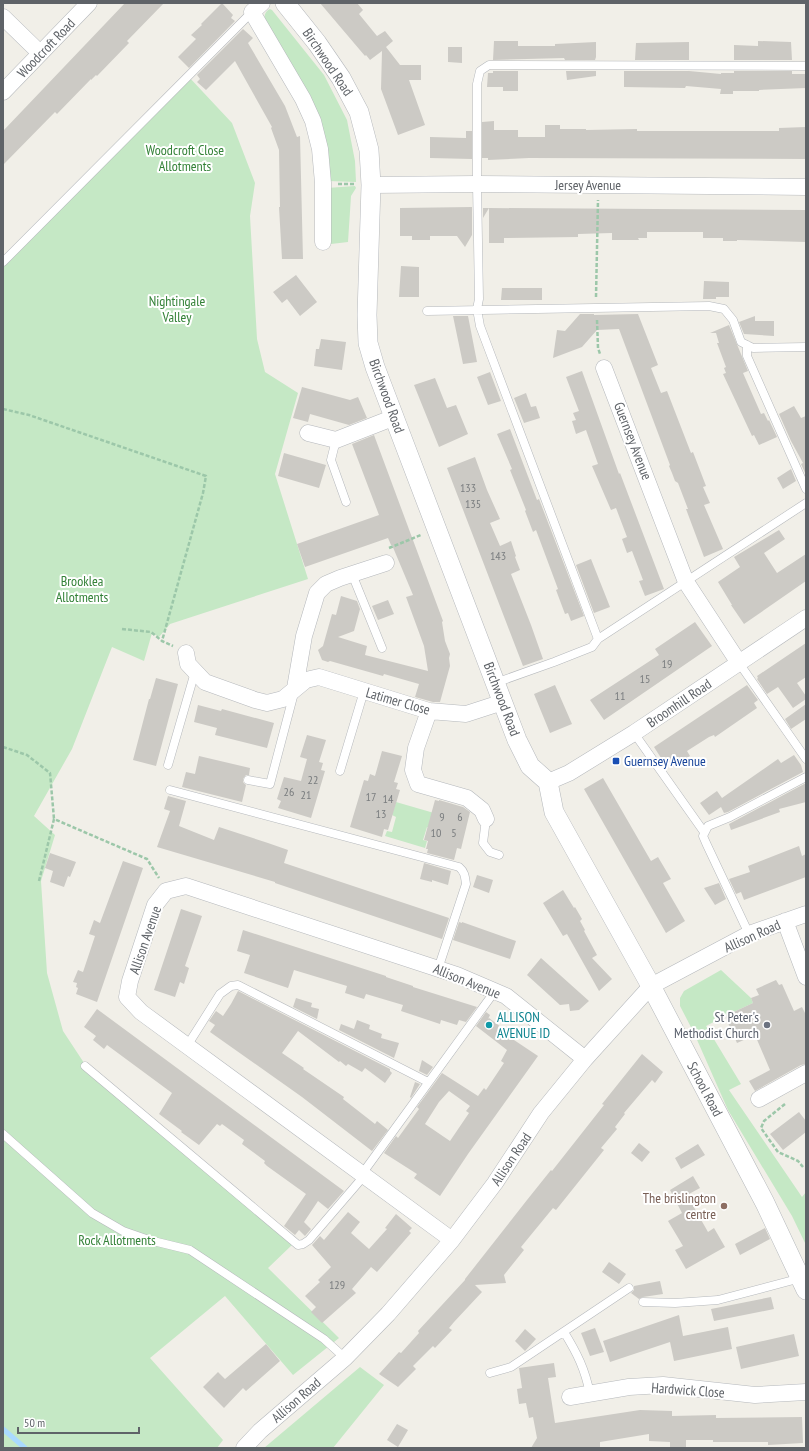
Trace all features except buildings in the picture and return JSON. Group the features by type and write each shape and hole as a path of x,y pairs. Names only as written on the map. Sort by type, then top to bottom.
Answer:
{"street":[{"name":"Woodcroft Road","path":"3,92 89,3"},
{"name":"Birchwood Road","path":"285,3 317,43 337,72 359,112 369,150 371,185 367,315 368,343 375,367 517,740 530,766 548,782"},
{"path":"257,7 313,121 320,148 323,184 323,242"},
{"path":"3,17 40,53"},
{"name":"Jersey Avenue","path":"371,185 477,184 806,187"},
{"name":"Guernsey Avenue","path":"604,368 686,582 739,663"},
{"path":"308,433 336,440 395,417"},
{"path":"295,688 304,636 317,593 326,584 386,563"},
{"name":"Broomhill Road","path":"548,782 569,773 634,733 806,618"},
{"name":"Latimer Close","path":"186,653 188,664 205,682 267,703 283,699 306,680 319,678 429,711 466,714 503,702"},
{"path":"429,711 416,748 413,770 418,784 467,798 482,810 486,820"},
{"name":"School Road","path":"548,782 554,812 651,986 765,1203 804,1284"},
{"name":"Allison Avenue","path":"452,1240 141,1012 127,997 130,981 155,906 166,891 186,886 457,975 506,996 585,1059"},
{"name":"Allison Road","path":"244,1448 260,1431 344,1358 388,1314 452,1240 496,1183 541,1113 585,1059 651,986 749,934 806,914"},
{"path":"785,921 806,977"},
{"path":"759,1099 806,1073"},
{"name":"Hardwick Close","path":"570,1397 629,1387 663,1385 755,1396 806,1392"}],"lane":[{"path":"3,262 257,7"},
{"path":"598,639 480,326 478,309 477,184 478,84 480,72 489,65 806,66"},
{"path":"427,311 709,306 724,309 733,320 741,342 753,348 806,347"},
{"path":"747,345 747,356 806,489"},
{"path":"336,440 331,460 346,502"},
{"path":"495,683 592,647 598,639 806,503"},
{"path":"352,574 382,648"},
{"path":"739,663 806,759"},
{"path":"168,765 195,672"},
{"path":"248,780 270,784 295,688"},
{"path":"340,771 364,691"},
{"path":"634,733 704,832"},
{"path":"749,934 706,843 703,836 704,832 708,826 730,817 806,777"},
{"path":"170,790 459,867 463,870 466,877 466,884 438,969"},
{"path":"486,820 483,843 490,852 499,855"},
{"path":"187,1046 220,994 231,986 238,985 428,1082"},
{"path":"85,1066 298,1245 303,1244 308,1240 363,1175 428,1082 495,991"},
{"path":"3,1134 92,1213 123,1231 149,1240 190,1250 324,1340 344,1358"},
{"path":"643,1302 675,1303 718,1300 804,1284"},
{"path":"490,1373 511,1367 629,1288"},
{"path":"564,1332 586,1374 590,1394"}],"path":[{"path":"323,184 371,185"},
{"path":"598,185 596,308 598,348 604,368"},
{"path":"3,409 29,415 206,476 204,494 162,641"},
{"path":"386,563 382,550 436,529"},
{"path":"122,629 151,632 162,641 186,653"},
{"path":"3,747 27,755 50,773 54,819 39,881"},
{"path":"54,819 147,859 166,891"},
{"path":"788,1102 764,1121 761,1128 778,1152 798,1161 803,1167"}],"green space":[{"path":"270,9 324,75 347,120 355,161 356,182 328,181 327,153 265,23 265,15"},
{"path":"188,76 232,123 255,183 250,216 257,339 265,372 298,393 275,474 308,579 170,624 159,637 152,633 144,661 112,647 72,749 34,816 55,835 41,881 47,973 63,1031 88,1069 293,1244 268,1268 339,1338 293,1375 225,1296 150,1358 223,1440 217,1448 3,1448 3,260"},
{"path":"355,186 356,188 351,196 348,242 331,244 327,188"},
{"path":"396,802 434,813 431,828 427,827 423,840 427,841 425,848 385,836 387,831 392,832 396,817 392,815"},
{"path":"721,970 751,998 753,1003 706,1026 741,1084 729,1090 802,1197 806,1192 806,1245 792,1216 728,1110 694,1033 680,1006 680,998 684,991"},
{"path":"360,1367 384,1385 333,1448 264,1448"}],"waterway":[{"path":"3,1429 25,1448"}],"place":[{"name":"Guernsey Avenue","path":"616,761"},
{"name":"ALLISON AVENUE ID","path":"489,1025"},
{"name":"St Peter's Methodist Church","path":"767,1025"},
{"name":"The brislington centre","path":"724,1206"}],"park label":[{"name":"Woodcroft Close Allotments","path":"185,158"},
{"name":"Nightingale Valley","path":"177,310"},
{"name":"Brooklea Allotments","path":"82,590"},
{"name":"Rock Allotments","path":"117,1240"}]}
